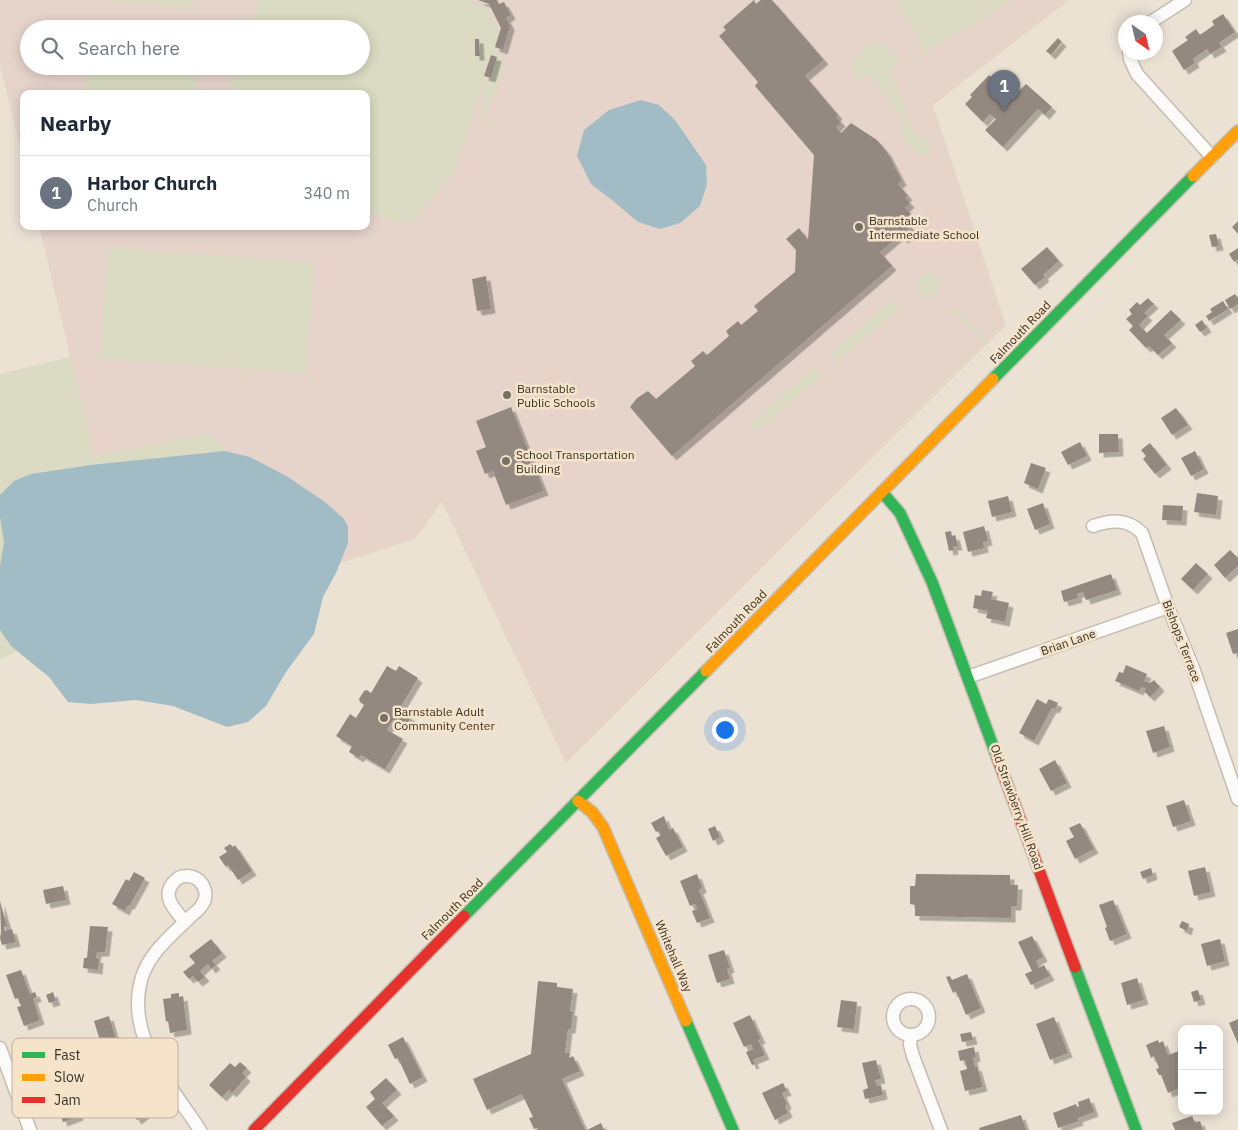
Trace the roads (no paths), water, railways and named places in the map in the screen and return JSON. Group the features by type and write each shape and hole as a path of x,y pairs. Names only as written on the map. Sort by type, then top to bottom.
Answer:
{"main road":[{"name":"Falmouth Road","path":"254,1130 1238,131"},
{"name":"Old Strawberry Hill Road","path":"882,492 900,513 932,582 1136,1130"},
{"name":"Whitehall Way","path":"578,801 592,812 603,826 734,1130"}],"street":[{"path":"1162,15 1186,0"},
{"path":"1130,60 1137,74 1212,157"},
{"name":"Bishops Terrace","path":"1093,526 1123,522 1136,527 1142,533 1168,607 1193,668 1238,799"},
{"name":"Brian Lane","path":"968,677 1168,607"},
{"path":"144,1038 138,1011 139,991 145,967 150,958 185,922"},
{"path":"910,1035 912,1056 942,1130"},
{"path":"0,1048 12,1081"},
{"path":"178,1096 200,1130"},
{"path":"26,1118 30,1130"}],"water":[{"path":"641,100 659,105 675,120 706,165 707,184 700,206 680,223 660,229 638,222 591,184 577,156 584,130 609,110"},
{"path":"225,451 250,457 288,477 325,502 343,518 348,526 348,543 336,573 323,597 314,634 286,672 266,706 248,722 227,727 173,706 136,700 91,704 68,702 49,677 11,646 0,630 0,566 4,542 0,517 0,495 14,481 31,474 91,465"}],"place":[{"name":"Harbor Church","path":"1004,111"},
{"name":"Barnstable Intermediate School","path":"859,227"},
{"name":"Barnstable Public Schools","path":"507,395"},
{"name":"School Transportation Building","path":"506,461"},
{"name":"Barnstable Adult Community Center","path":"384,718"}]}
